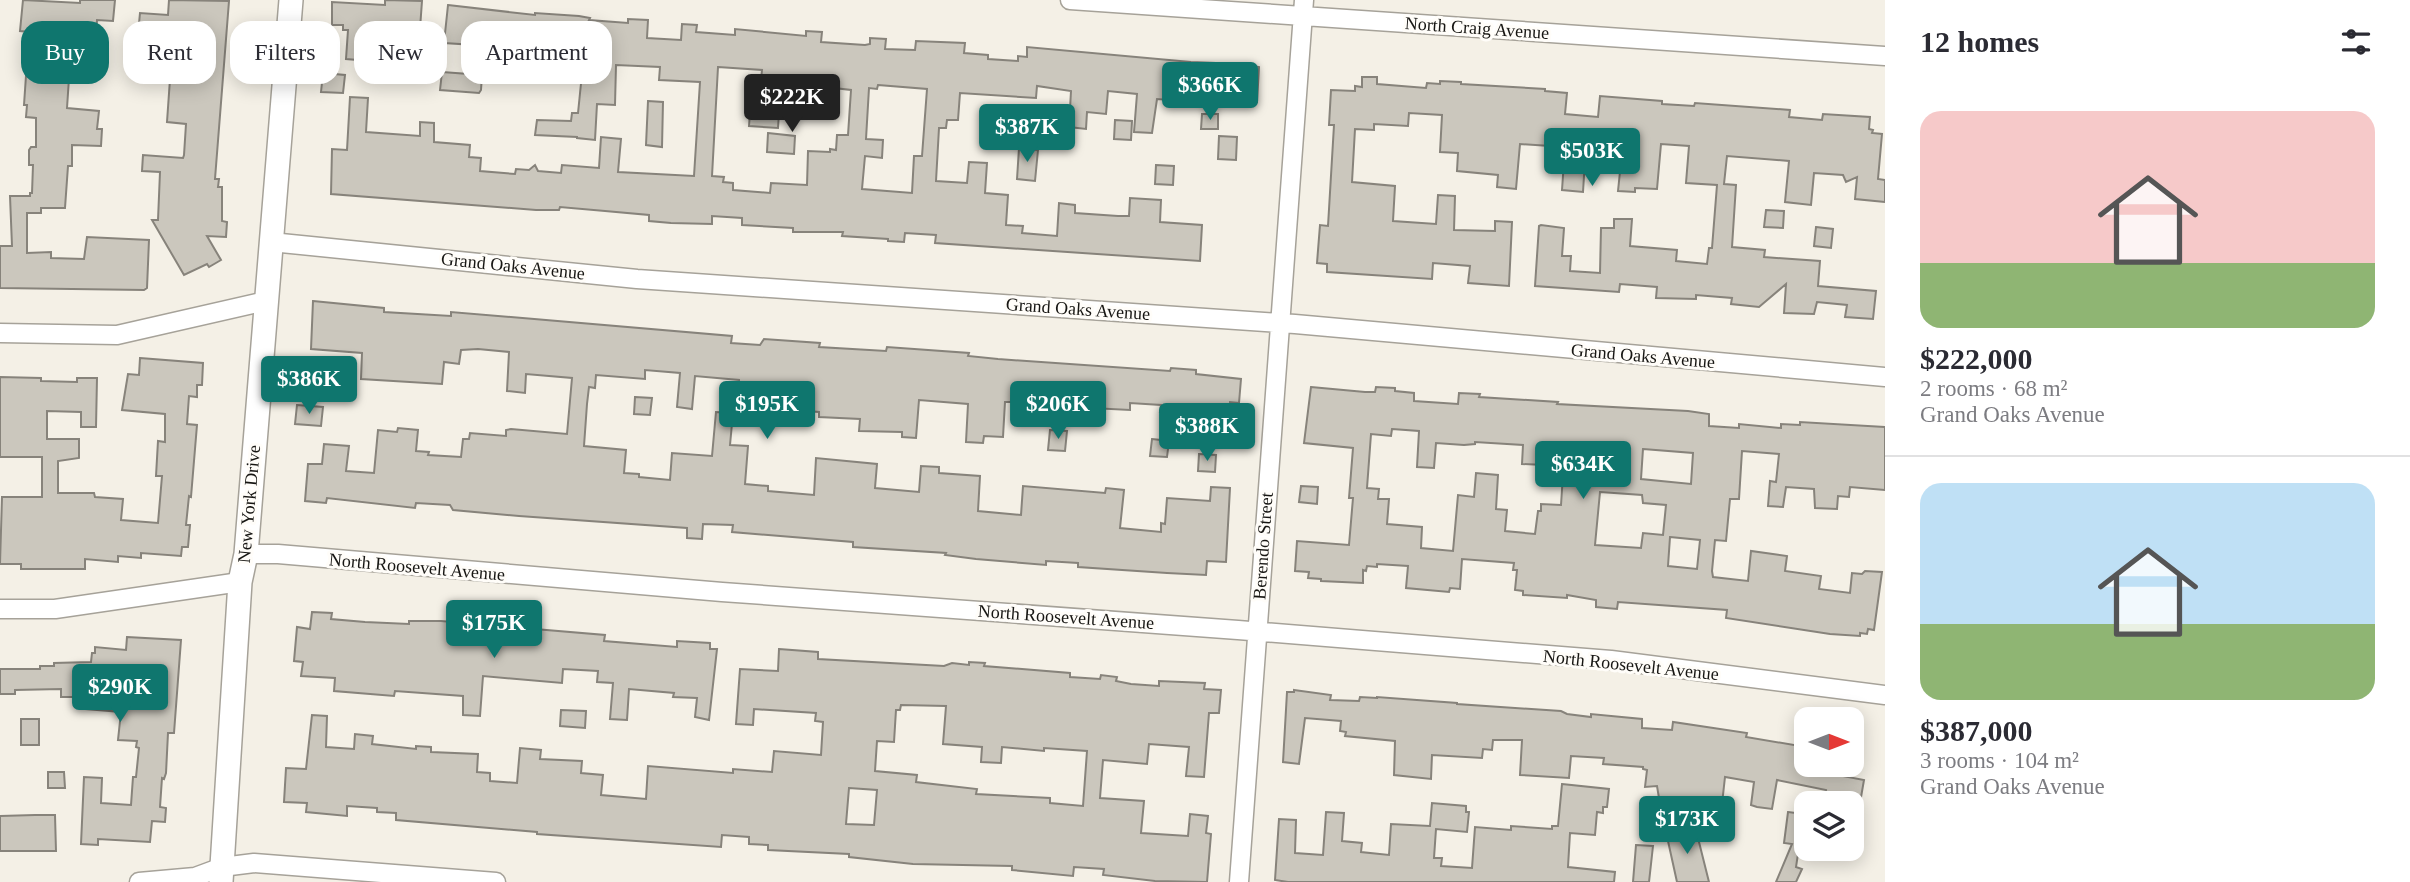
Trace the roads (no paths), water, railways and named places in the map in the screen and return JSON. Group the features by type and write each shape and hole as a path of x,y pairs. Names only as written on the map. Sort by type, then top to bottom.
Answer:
{"street":[{"name":"New York Drive","path":"221,874 240,582 246,554 291,0"},
{"name":"North Craig Avenue","path":"1070,0 1303,8 1885,56"},
{"name":"Berendo Street","path":"1239,882 1303,8"},
{"name":"Grand Oaks Avenue","path":"271,242 637,279 1279,323 1885,377"},
{"path":"0,333 117,335 266,301"},
{"name":"North Roosevelt Avenue","path":"246,554 278,554 722,592 1611,660 1885,695"},
{"path":"0,609 55,609 240,582"},
{"path":"139,882 221,874 254,863 496,882"}]}
